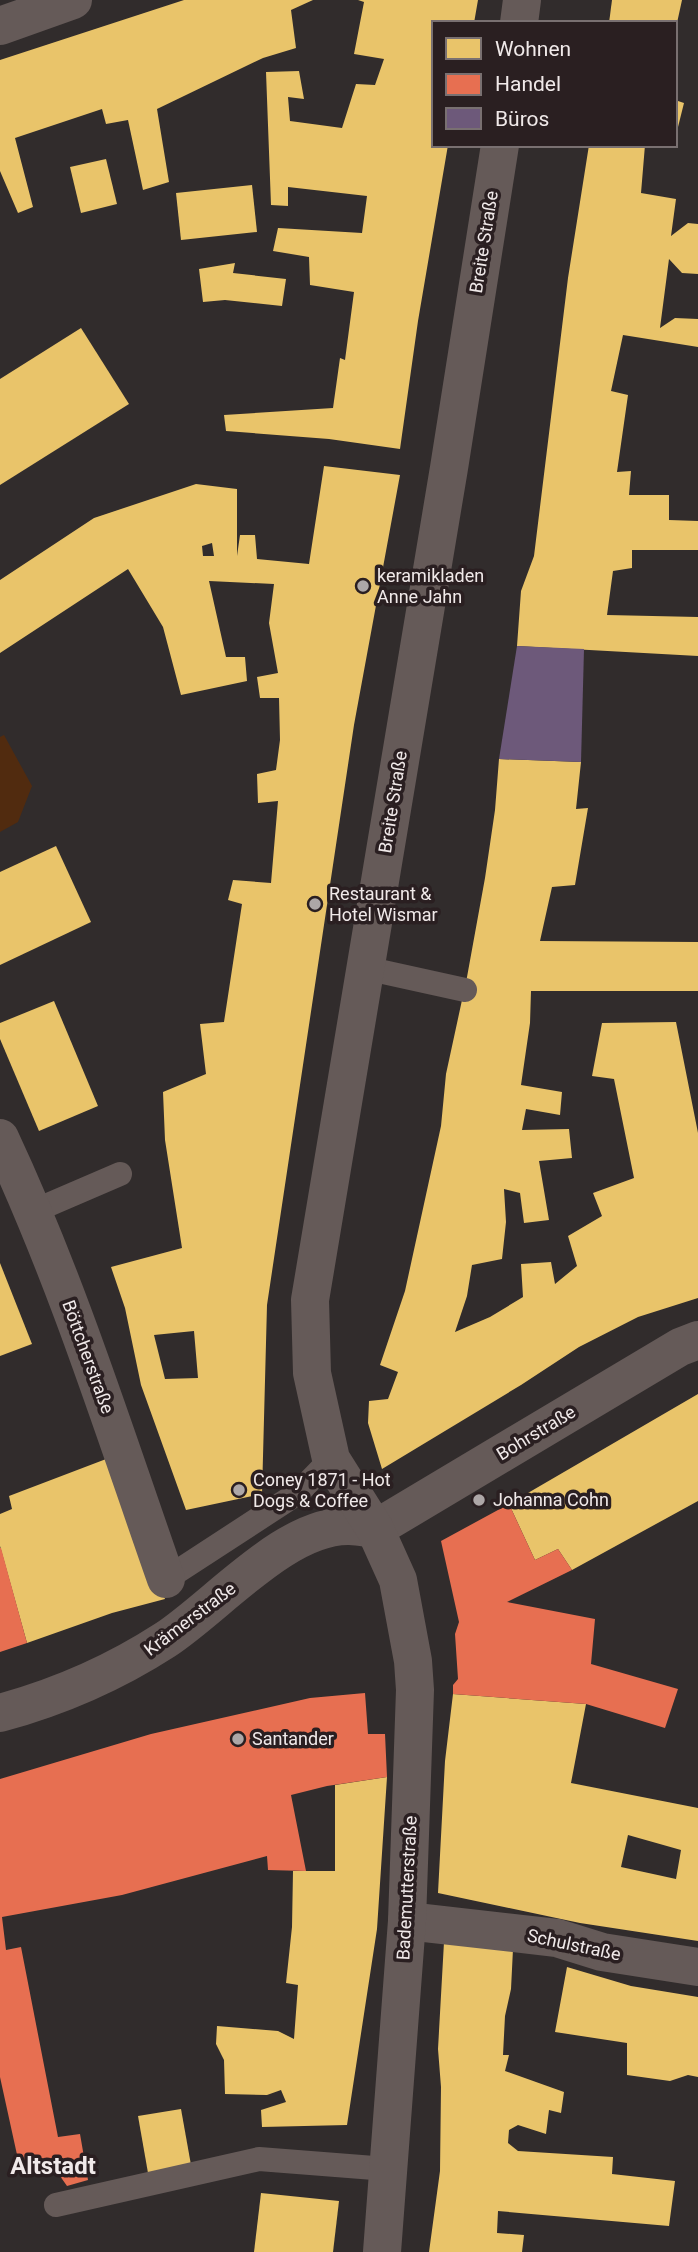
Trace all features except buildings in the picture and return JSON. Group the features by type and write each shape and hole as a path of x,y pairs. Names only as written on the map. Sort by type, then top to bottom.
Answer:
{"street":[{"path":"0,26 73,0"},
{"path":"519,21 522,0"},
{"name":"Breite Straße","path":"375,1530 331,1459 312,1373 310,1300 449,468 499,147"},
{"name":"Böttcherstraße","path":"0,1138 34,1211 89,1358 166,1579"},
{"name":"Bohrstraße","path":"375,1530 680,1347 698,1340"},
{"name":"Krämerstraße","path":"0,1713 119,1669 169,1638 276,1552 325,1529 348,1526 375,1530"},
{"name":"Bademutterstraße","path":"375,1530 398,1580 415,1690 407,1921 382,2252"},
{"name":"Schulstraße","path":"407,1921 557,1938 602,1952 698,1967"}],"lane":[{"path":"365,968 465,990"},
{"path":"34,1211 120,1174"},
{"path":"166,1579 298,1493 331,1459"},
{"path":"56,2205 259,2159 387,2169"}],"shaded area":[{"path":"4,735 32,786 18,822 0,832 0,737"}],"place":[{"name":"keramikladen Anne Jahn","path":"363,586"},
{"name":"Restaurant & Hotel Wismar","path":"315,904"},
{"name":"Coney 1871 - Hot Dogs & Coffee","path":"239,1490"},
{"name":"Johanna Cohn","path":"479,1500"},
{"name":"Santander","path":"238,1739"}],"district":[{"name":"Altstadt","path":"53,2166"}]}
